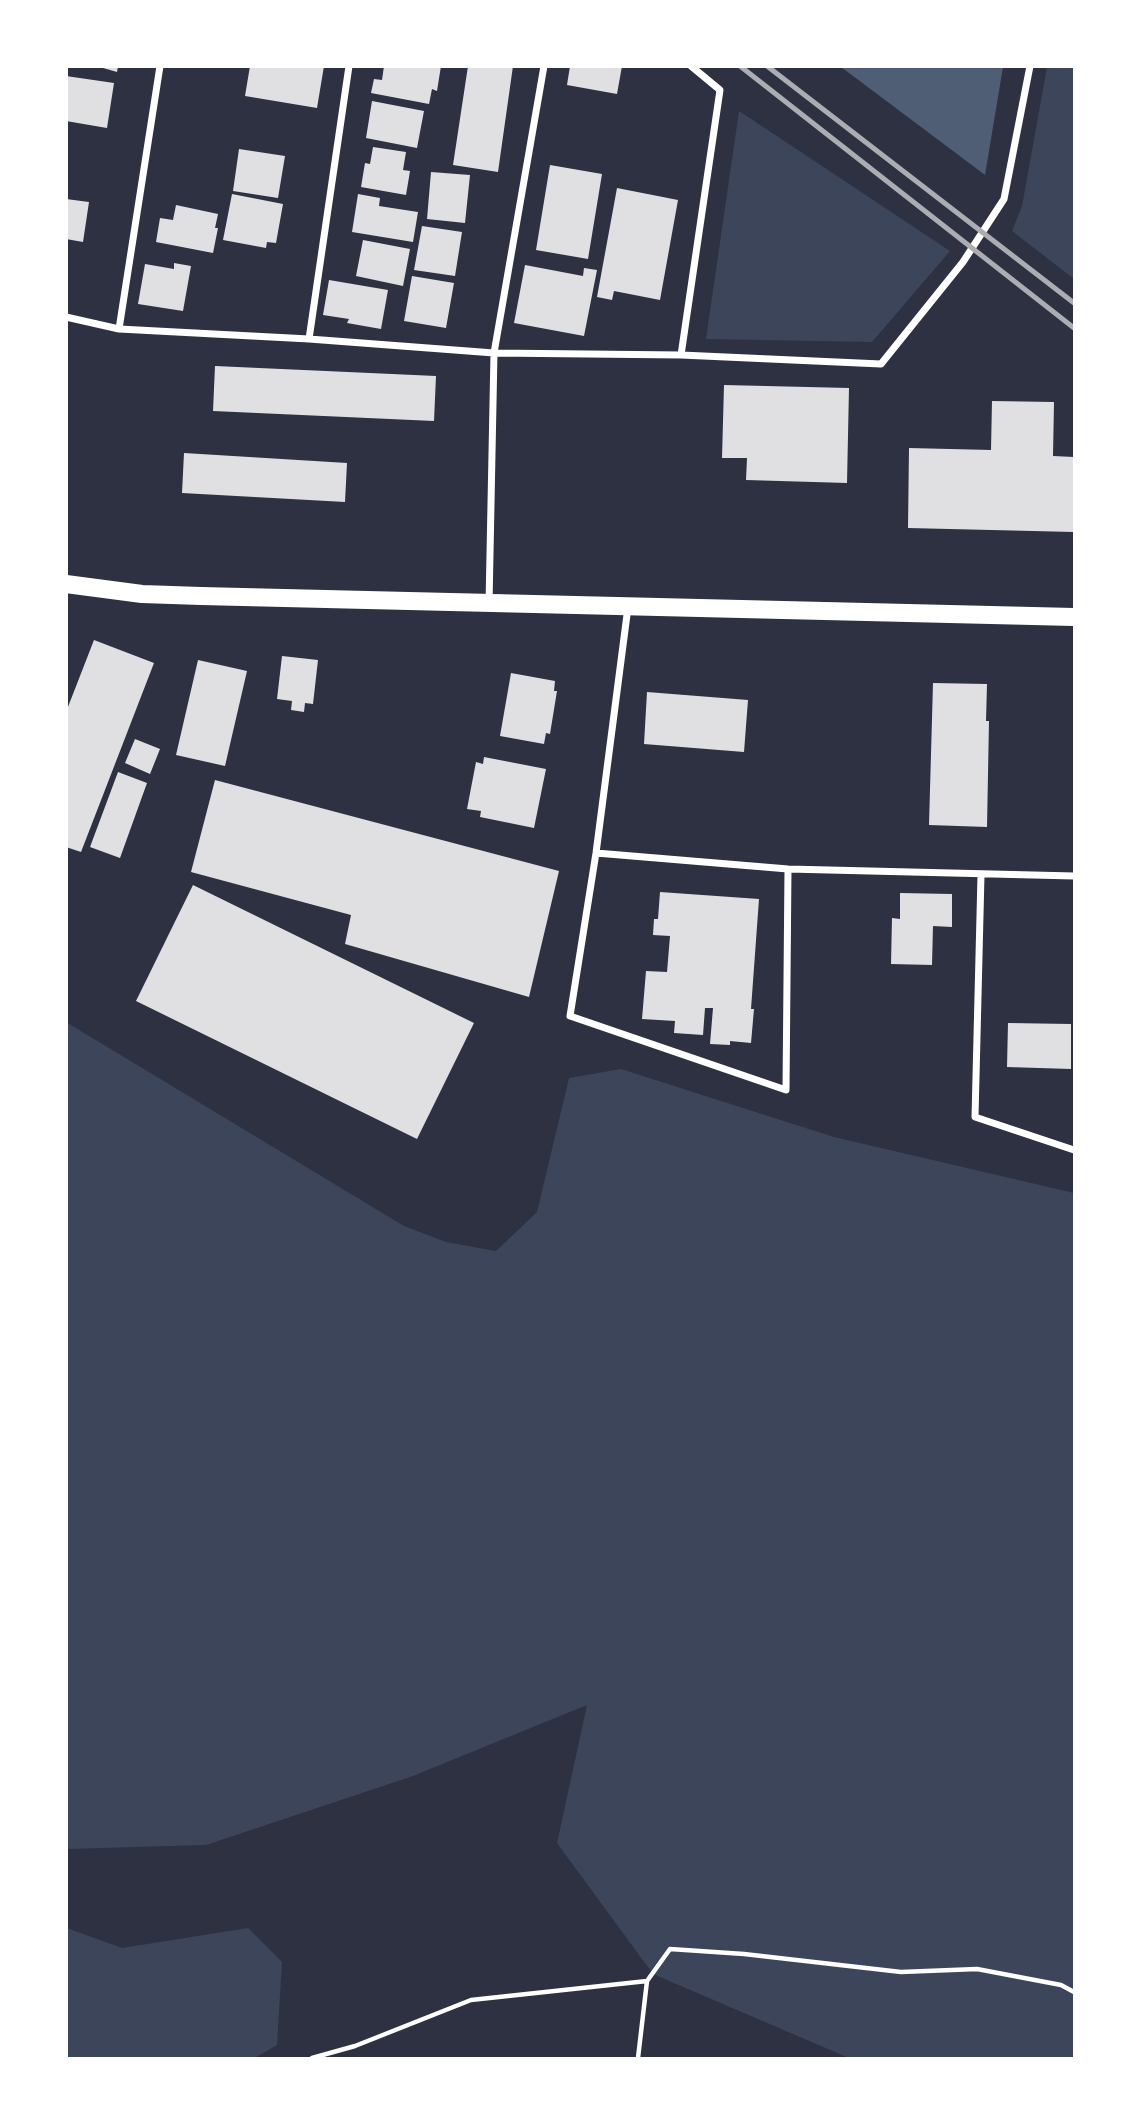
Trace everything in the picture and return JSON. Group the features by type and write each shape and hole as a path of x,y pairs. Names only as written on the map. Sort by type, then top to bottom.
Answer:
{"main road":[{"path":"66,584 142,594 1074,617"}],"street":[{"path":"119,329 160,66"},
{"path":"309,339 349,66"},
{"path":"489,604 494,353 544,66"},
{"path":"681,355 720,90 691,66"},
{"path":"66,317 119,329 309,339 494,353 681,355 881,364 962,262 1004,198 1030,66"},
{"path":"628,607 596,853 570,1016 786,1090 788,869"},
{"path":"596,853 788,869 1074,876"},
{"path":"981,875 975,1117 1074,1150"}],"path":[{"path":"639,2059 647,1981 670,1949 744,1954 901,1972 976,1969 1061,1985 1074,1992"},
{"path":"312,2059 355,2046 471,2000 647,1981"}],"shaded area":[{"path":"841,67 1003,67 985,175"},
{"path":"1047,67 1074,67 1074,279 1012,231 1022,206"},
{"path":"739,111 950,251 872,342 706,339"},
{"path":"66,1022 404,1226 446,1242 496,1251 537,1212 569,1078 621,1069 834,1137 1074,1193 1074,2058 849,2058 653,1974 557,1843 587,1705 413,1776 206,1845 67,1849"},
{"path":"67,1928 122,1948 248,1928 282,1962 277,2045 255,2058 67,2058"}],"building":[{"path":"96,66 118,66 117,72"},
{"path":"250,66 324,66 317,108 245,96"},
{"path":"384,66 441,66 437,91 432,89 429,104 371,93 374,79 382,80"},
{"path":"468,66 513,66 498,172 453,165"},
{"path":"570,66 622,66 617,94 567,85"},
{"path":"66,76 114,83 107,128 66,121"},
{"path":"372,101 424,111 417,148 366,138"},
{"path":"373,147 406,152 403,170 410,171 406,195 361,187 365,163 370,164"},
{"path":"239,149 285,156 278,198 233,191"},
{"path":"550,165 602,174 588,259 536,250"},
{"path":"431,172 470,175 465,223 427,219"},
{"path":"617,188 678,200 660,300 614,291 612,300 597,297"},
{"path":"232,194 283,204 276,243 267,242 266,248 223,240"},
{"path":"358,194 380,198 379,206 418,212 413,242 352,232"},
{"path":"66,199 89,202 83,242 66,239"},
{"path":"176,205 218,214 213,253 156,242 160,218 173,220"},
{"path":"422,226 462,232 455,276 414,270"},
{"path":"363,240 410,249 403,286 356,276"},
{"path":"174,263 191,266 183,311 138,304 145,264 174,269"},
{"path":"525,265 583,276 584,268 597,270 584,336 514,323"},
{"path":"412,276 454,283 446,328 404,321"},
{"path":"329,280 388,290 381,329 347,323 349,319 323,315"},
{"path":"215,366 436,376 434,421 213,411"},
{"path":"724,385 849,388 847,483 746,480 747,458 722,458"},
{"path":"992,401 1054,402 1053,456 1074,457 1074,532 908,528 909,448 991,450"},
{"path":"184,453 347,463 345,502 182,493"},
{"path":"94,640 154,663 81,852 66,847 66,712"},
{"path":"282,656 318,660 313,704 305,703 304,712 291,710 292,701 277,699"},
{"path":"198,660 247,671 225,766 176,755"},
{"path":"511,673 555,681 554,691 557,691 550,734 546,733 544,744 500,736"},
{"path":"933,683 987,684 987,827 929,825"},
{"path":"647,692 748,700 744,752 644,744"},
{"path":"135,739 160,749 150,774 125,763"},
{"path":"484,757 546,769 534,828 480,817 481,811 467,809 476,762 483,764"},
{"path":"118,772 147,783 120,858 90,847"},
{"path":"215,780 559,871 529,997 345,944 351,915 191,872"},
{"path":"193,885 474,1023 417,1139 136,1001"},
{"path":"660,892 759,899 751,1043 730,1041 730,1045 710,1044 713,1008 705,1008 703,1035 674,1033 675,1021 642,1019 646,971 667,972 670,936 653,935 654,919 658,919"},
{"path":"900,893 952,894 952,927 933,926 932,965 891,964 892,918 900,919"},
{"path":"1008,1023 1071,1024 1071,1069 1007,1067"}],"railway":[{"path":"740,66 1074,328"},
{"path":"767,66 1074,303"}]}
